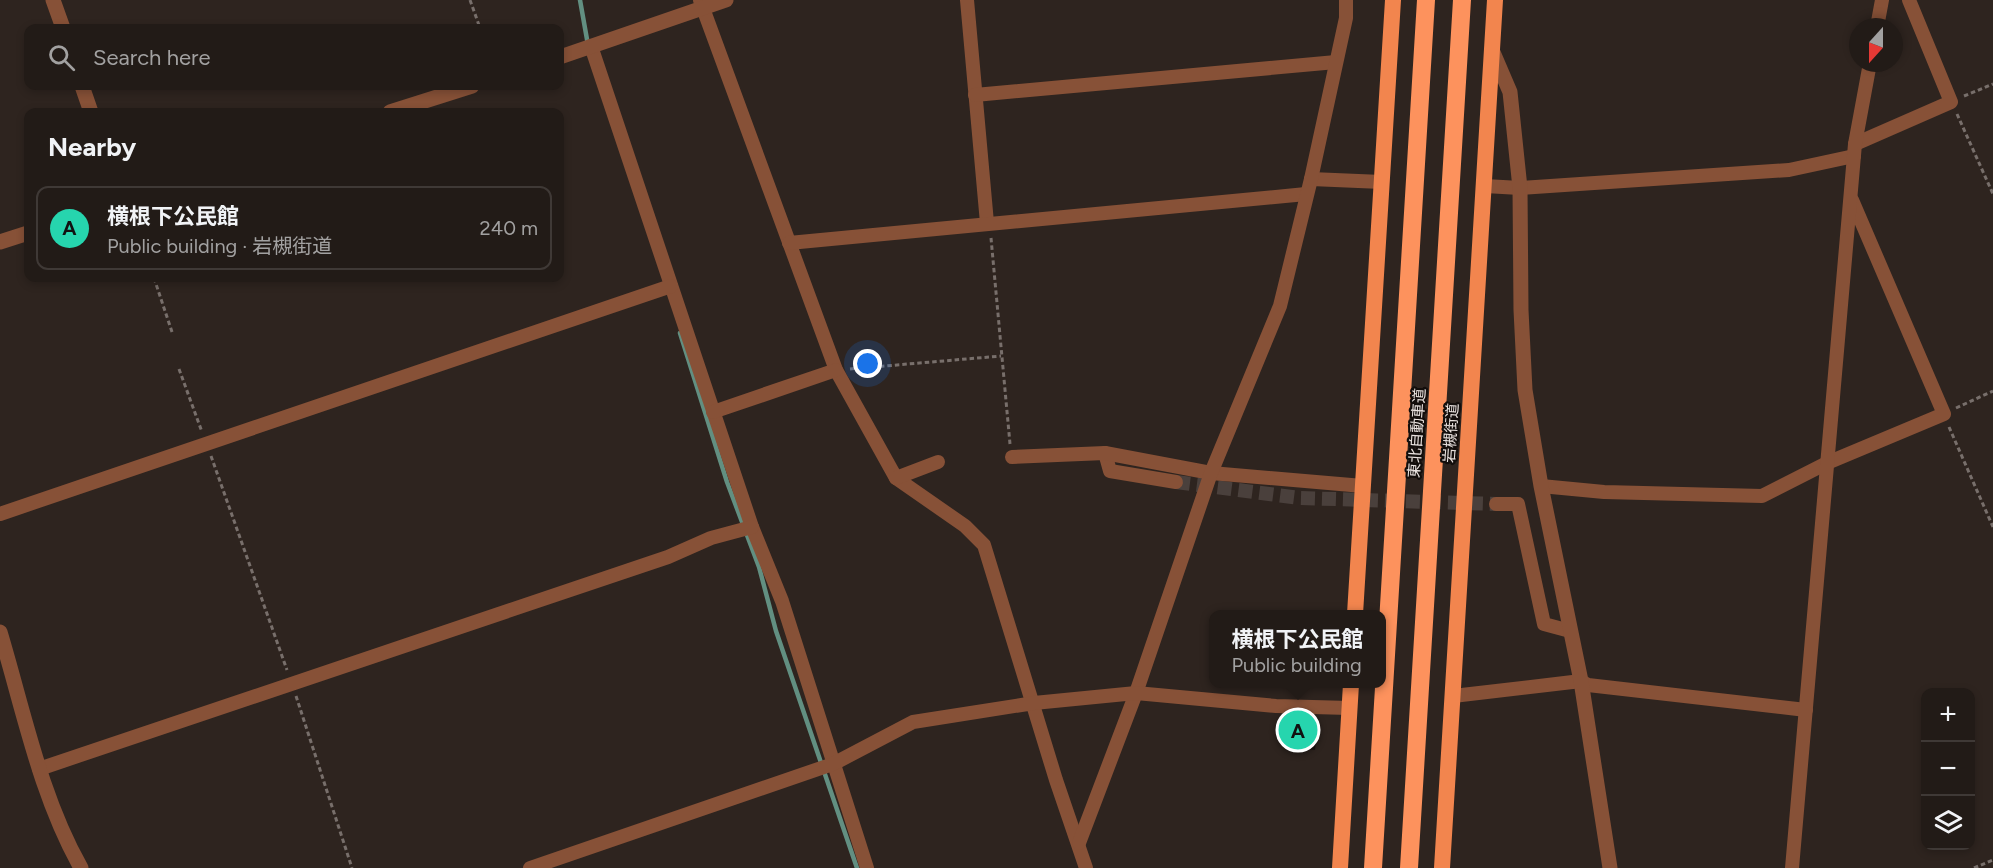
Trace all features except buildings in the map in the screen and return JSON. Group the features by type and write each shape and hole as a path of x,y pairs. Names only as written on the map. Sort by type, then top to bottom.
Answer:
{"highway":[{"path":"1355,610 1393,0"},
{"name":"東北自動車道","path":"1386,655 1426,0"},
{"name":"東北自動車道","path":"1408,868 1462,0"},
{"name":"岩槻街道","path":"1442,868 1495,0"},
{"path":"1340,868 1351,688"},
{"name":"東北自動車道","path":"1373,868 1384,688"}],"street":[{"path":"53,0 62,24"},
{"path":"564,56 703,2 726,0"},
{"path":"967,0 988,223"},
{"path":"1079,843 1136,693 1211,473 1280,306 1311,179 1346,18 1346,0"},
{"path":"1879,18 1882,0"},
{"path":"1485,186 1520,188 1789,170 1855,150 1951,102 1909,0"},
{"path":"703,2 836,370 896,478 965,526 984,546 1056,780 1086,868"},
{"path":"591,46 752,527 782,601 867,868"},
{"path":"1492,50 1510,92 1520,188 1521,310 1525,390 1541,486 1581,681 1610,868"},
{"path":"975,95 1336,62"},
{"path":"1792,868 1855,150 1868,72"},
{"path":"84,90 90,108"},
{"path":"403,108 459,90"},
{"path":"1311,179 1382,183"},
{"path":"789,243 1306,194"},
{"path":"1541,486 1604,492 1762,496 1827,463 1944,414 1851,198"},
{"path":"0,242 24,234"},
{"path":"0,514 671,286"},
{"path":"713,412 836,370"},
{"path":"1011,457 1105,453 1211,473 1364,486"},
{"path":"1105,453 1110,471 1176,482"},
{"path":"896,478 939,462"},
{"path":"1496,504 1518,504 1544,624 1570,631"},
{"path":"39,769 668,556 711,538 752,527"},
{"path":"0,632 39,769 56,819 81,868"},
{"path":"1453,696 1581,681 1588,685 1806,710"},
{"path":"530,868 833,764 913,722 1034,703 1136,693 1276,706 1349,708"}],"path":[{"path":"470,0 479,24"},
{"path":"1993,84 1951,102 1993,194"},
{"path":"988,223 1011,457"},
{"path":"155,282 173,335"},
{"path":"836,370 1001,356"},
{"path":"179,369 291,682 352,868"},
{"path":"1993,391 1944,414 1993,527"},
{"path":"1974,868 1993,860"}],"waterway":[{"path":"580,0 588,45"},
{"path":"680,333 727,482 759,567 776,631 857,868"}],"tunnel":[{"path":"1176,482 1300,498 1496,504"}],"place":[{"name":"横根下公民館","path":"1298,730"}]}
